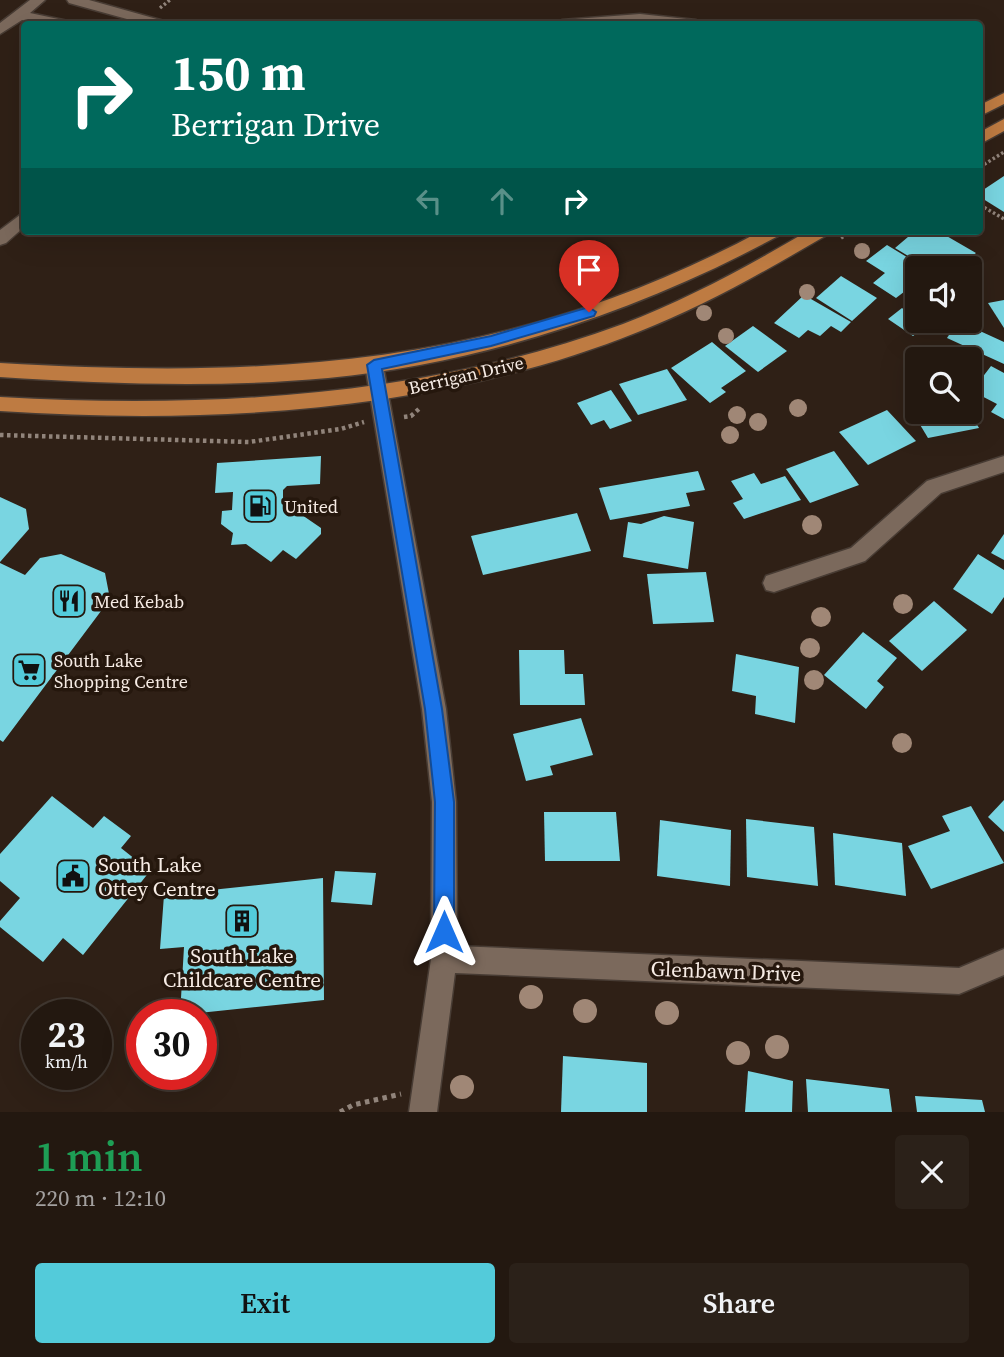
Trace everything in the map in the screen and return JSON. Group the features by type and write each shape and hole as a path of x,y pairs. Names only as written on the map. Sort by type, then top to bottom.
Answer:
{"main road":[{"path":"983,109 1004,98"},
{"path":"983,137 1004,124"},
{"name":"Berrigan Drive","path":"0,370 211,377 374,365 537,329 641,296 703,269 767,235"},
{"name":"Berrigan Drive","path":"0,404 215,407 380,394 477,375 597,340 699,299 814,235"}],"street":[{"path":"0,30 38,0"},
{"path":"74,0 148,21"},
{"path":"640,18 641,0"},
{"path":"601,21 664,14 686,21"},
{"path":"19,15 48,21"},
{"path":"0,239 21,221"},
{"path":"374,365 434,709 444,802 444,959 425,1102"},
{"path":"774,583 858,555 934,487 1004,464"},
{"name":"Glenbawn Drive","path":"444,959 959,981 1004,962"}],"path":[{"path":"983,165 1004,152"},
{"path":"983,207 1004,219"},
{"path":"0,435 249,442 341,429 355,424"},
{"path":"340,1112 353,1105 385,1096 425,1102"}],"building":[{"path":"1004,176 1004,212 983,199 983,190"},
{"path":"910,235 945,235 976,253 972,256 908,256 895,248"},
{"path":"887,245 905,256 905,291 896,298 873,283 885,273 866,261"},
{"path":"841,276 877,298 852,321 816,298"},
{"path":"804,295 851,322 841,332 831,326 820,336 808,330 799,338 774,323"},
{"path":"1004,300 1004,328 988,303"},
{"path":"902,308 905,310 905,331 888,319"},
{"path":"753,326 787,351 758,372 725,346"},
{"path":"982,332 1004,342 1004,364 982,354 982,347 967,347 947,338 950,333"},
{"path":"712,342 746,371 721,388 726,392 710,403 671,368"},
{"path":"991,366 1004,373 1004,419 991,412 997,404 982,396 982,378"},
{"path":"667,369 687,400 638,415 619,384"},
{"path":"611,390 632,421 610,429 604,420 591,425 577,403"},
{"path":"887,410 916,441 868,465 839,432"},
{"path":"920,424 977,424 979,428 928,438"},
{"path":"834,451 859,485 810,503 786,469"},
{"name":"United","path":"321,456 320,484 287,486 283,490 283,502 321,528 321,534 296,559 283,550 271,562 246,544 231,545 233,533 221,524 222,511 232,510 233,492 215,493 217,463"},
{"path":"698,471 705,490 686,493 690,506 610,520 599,488"},
{"path":"754,473 761,484 785,476 801,500 744,519 733,503 743,499 731,481"},
{"path":"0,497 26,509 29,529 0,562"},
{"path":"577,513 591,551 483,575 471,536"},
{"path":"664,516 694,522 688,569 623,557 628,522 641,524"},
{"path":"1004,534 1004,560 991,553"},
{"name":"South Lake Shopping Centre","path":"61,554 105,573 110,599 3,742 0,740 0,563 25,575 40,558"},
{"path":"978,554 1004,570 1004,597 992,614 953,589"},
{"path":"706,572 714,622 653,624 647,574"},
{"path":"934,601 967,630 922,671 889,641"},
{"path":"863,632 897,658 877,681 884,687 866,709 824,675"},
{"path":"519,650 564,650 565,674 583,674 585,705 520,705"},
{"path":"736,654 799,667 795,723 755,714 756,696 732,691"},
{"path":"581,718 593,755 550,766 553,775 526,781 513,734"},
{"name":"South Lake Ottey Centre","path":"52,796 93,828 104,816 131,836 121,848 150,871 83,955 63,938 43,962 0,927 0,921 20,898 0,881 0,854"},
{"path":"1004,800 1004,832 988,817"},
{"path":"971,806 1004,863 931,889 908,846 950,831 942,816"},
{"path":"544,812 616,812 620,861 545,861"},
{"path":"746,819 814,827 818,886 747,877"},
{"path":"660,820 731,830 730,886 657,876"},
{"path":"833,833 902,843 906,896 835,885"},
{"path":"335,871 376,873 372,905 331,902"},
{"name":"South Lake Childcare Centre","path":"323,878 324,1000 217,1011 217,999 181,999 184,947 160,949 164,895"},
{"path":"563,1056 647,1063 647,1112 561,1112"},
{"path":"748,1071 793,1081 792,1112 745,1112"},
{"path":"806,1079 889,1089 892,1112 808,1112"},
{"path":"915,1096 982,1100 985,1112 917,1112"}],"place":[{"name":"United","path":"260,506"},
{"name":"Med Kebab","path":"69,601"},
{"name":"South Lake Shopping Centre","path":"29,670"},
{"name":"South Lake Ottey Centre","path":"73,876"},
{"name":"South Lake Childcare Centre","path":"242,921"}],"route":[{"path":"444,932 444,802 434,709 374,365 491,341 589,312"}]}
